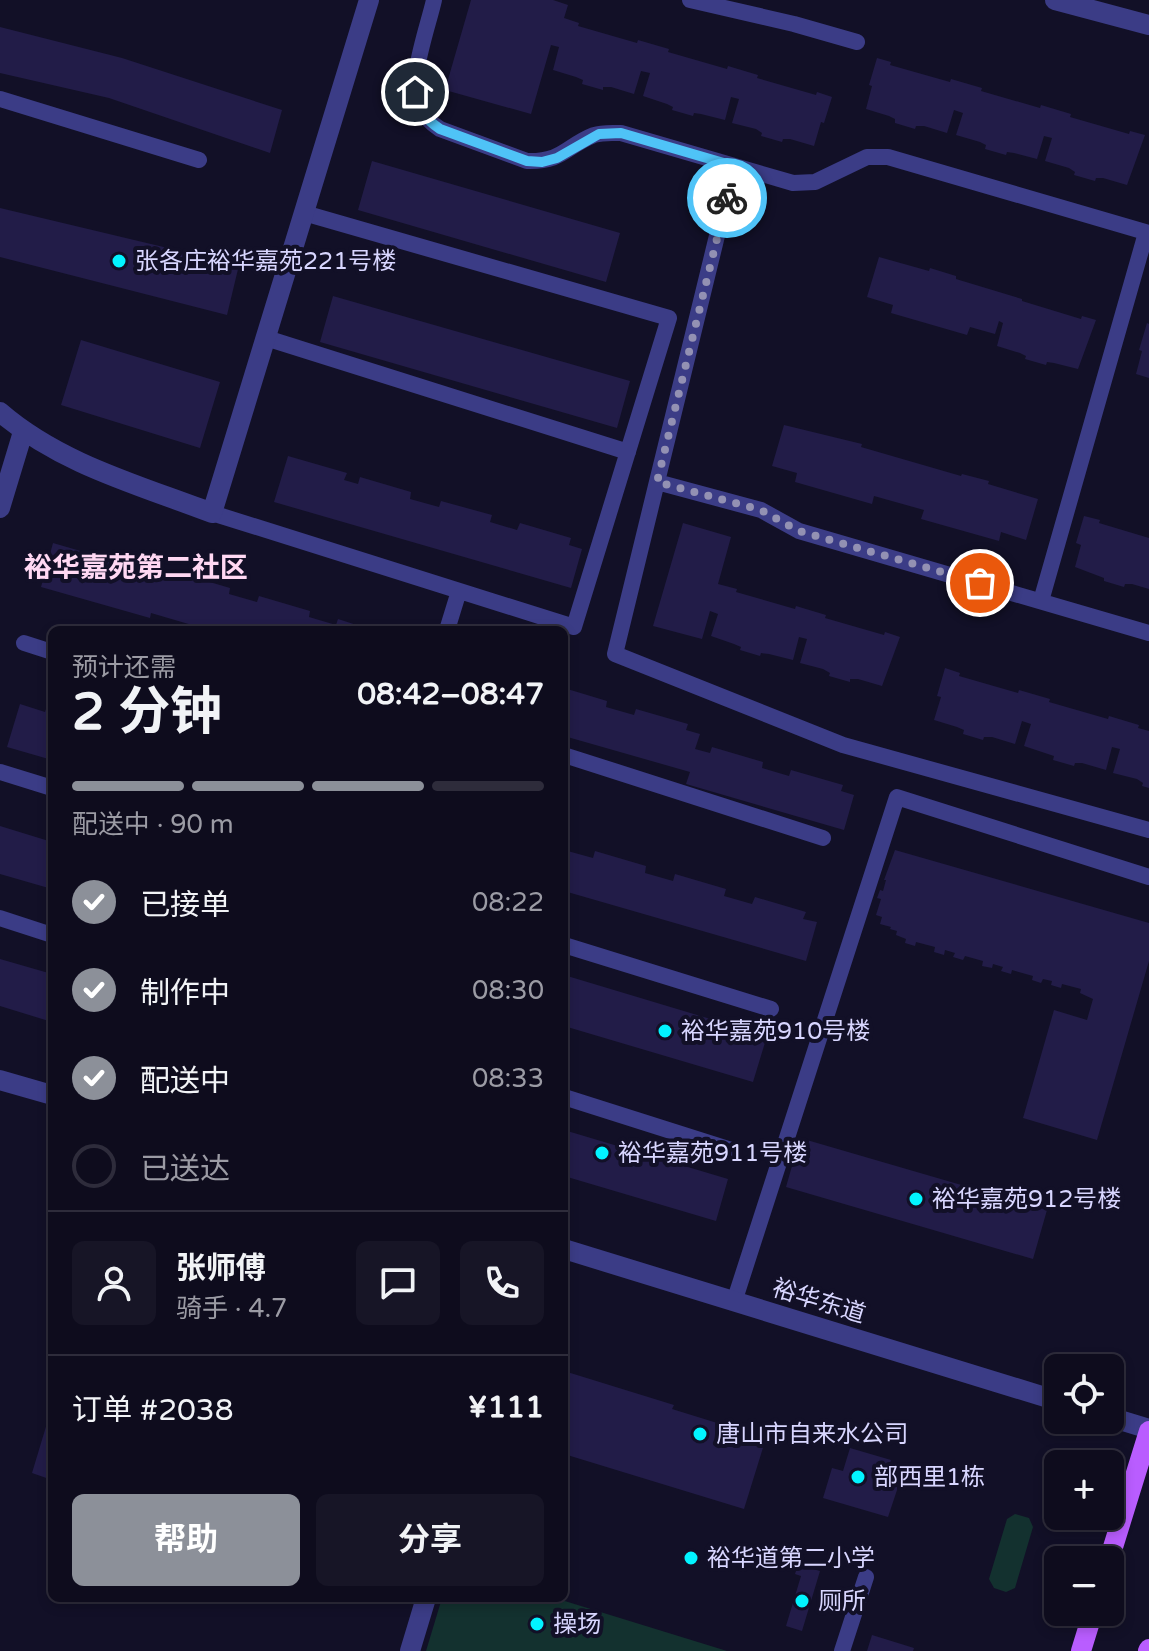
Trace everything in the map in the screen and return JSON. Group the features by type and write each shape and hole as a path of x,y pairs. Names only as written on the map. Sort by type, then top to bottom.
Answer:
{"main road":[{"path":"1113,1546 1149,1430"},
{"path":"1081,1651 1089,1626"}],"street":[{"path":"0,412 23,432 61,455 212,513 369,0"},
{"path":"1055,0 1149,25"},
{"path":"0,508 23,432"},
{"path":"0,1080 48,1094"},
{"name":"裕华东道","path":"568,1250 1044,1397"},
{"path":"1124,1422 1149,1430"},
{"path":"410,1651 425,1602"}],"lane":[{"path":"434,0 416,78 415,92 419,107 428,121 440,129 527,161 542,162 557,158 599,134 621,133 793,183 815,182 867,157 888,157 1147,233 1041,601"},
{"path":"690,0 780,20 857,42"},
{"path":"0,99 199,160"},
{"path":"734,166 615,654 843,745 1149,830"},
{"path":"212,513 574,627 628,452 669,318 304,213"},
{"path":"266,338 628,452"},
{"path":"657,482 761,510 799,531 1149,633"},
{"path":"448,626 459,591"},
{"path":"24,643 48,651"},
{"path":"568,756 823,838"},
{"path":"0,772 48,787"},
{"path":"734,1302 897,797 1149,877"},
{"path":"0,918 48,934"},
{"path":"568,946 771,1009"},
{"path":"568,1098 731,1150"},
{"path":"842,1651 866,1577"}],"green space":[{"path":"1015,1514 1029,1518 1033,1527 1015,1588 1006,1592 994,1588 989,1579 1007,1519"},
{"name":"操场","path":"441,1602 568,1602 727,1651 426,1651"}],"building":[{"path":"471,0 553,0 568,5 564,18 579,23 578,26 637,43 638,40 669,49 668,52 832,97 824,123 821,122 814,146 790,139 783,139 782,142 761,136 762,133 756,129 732,123 739,99 731,97 725,120 672,110 673,107 667,104 643,96 650,73 641,71 634,94 611,87 603,87 603,90 553,70 559,47 551,45 531,114 445,90"},
{"path":"0,27 122,58 282,110 270,153 109,98 0,73"},
{"path":"877,58 891,62 890,65 950,82 951,79 982,88 981,91 1040,108 1041,105 1129,134 1130,131 1145,135 1127,185 1103,178 1096,178 1095,181 1074,175 1075,172 1069,168 1045,161 1052,138 1044,136 1037,159 1007,152 1006,155 985,149 986,145 980,142 956,135 963,113 954,110 947,133 924,126 916,126 915,129 866,109"},
{"path":"372,161 620,233 606,282 358,210"},
{"name":"张各庄裕华嘉苑221号楼","path":"0,208 239,265 227,315 0,257"},
{"path":"879,257 929,271 930,268 1022,301 1081,319 1082,316 1096,320 1078,369 1047,362 1046,365 997,346 1003,323 999,321 995,334 970,327 967,335 891,313 893,305 867,297"},
{"path":"333,296 630,381 617,428 320,342"},
{"path":"1149,324 1149,378 1136,374"},
{"path":"81,340 220,382 200,448 61,405"},
{"path":"784,425 862,444 861,447 961,476 989,481 988,484 1038,499 1026,540 1001,532 999,541 921,519 924,510 874,496 872,504 795,482 797,473 772,466"},
{"path":"288,456 347,473 344,480 358,484 360,477 411,492 410,499 439,507 441,501 492,515 490,522 517,530 520,523 571,538 569,545 582,549 571,588 274,502"},
{"path":"1084,516 1149,538 1149,589 1132,584 1125,584 1124,587 1075,567 1081,545 1076,543"},
{"path":"683,523 731,537 718,584 795,609 796,606 826,615 825,618 900,637 882,686 858,679 850,679 850,682 829,676 830,673 823,669 800,663 807,639 799,637 793,660 740,650 741,647 711,636 718,614 710,611 702,639 653,626"},
{"path":"53,543 177,579 179,573 230,588 229,594 257,602 259,596 310,611 309,617 336,625 338,619 360,626 195,626 151,613 150,618 41,587"},
{"path":"945,668 960,673 959,676 1139,725 1138,728 1149,731 1149,788 1142,786 1143,783 1137,779 1113,773 1120,749 1112,747 1106,770 1082,763 1075,763 1074,766 1024,746 1031,724 1022,721 1015,744 992,737 984,737 983,740 934,720"},
{"path":"568,689 607,701 606,707 634,715 636,709 688,724 686,730 700,734 695,749 710,753 712,747 763,762 762,768 789,776 791,770 843,785 841,791 854,795 844,830 686,784 690,772 568,737"},
{"path":"20,704 45,712 48,706 48,759 7,747"},
{"path":"0,826 48,841 48,888 0,874"},
{"path":"895,850 1149,923 1149,961 1097,1140 1023,1118 1054,1010 1087,1020 1093,999 1080,993 1081,989 1062,984 1061,988 1043,979 1041,983 1032,980 1033,976 1012,970 1011,974 1001,971 1003,967 993,964 992,968 982,966 983,961 965,956 963,960 945,950 944,955 934,952 935,947 916,942 915,946 905,943 906,939 896,935 897,931 880,924 882,917 876,915 881,899 877,898 880,890 883,891"},
{"path":"568,851 593,858 595,851 646,866 645,873 673,881 675,874 726,889 724,896 752,904 755,897 806,912 803,919 817,922 806,961 568,892"},
{"path":"0,959 48,973 48,1021 0,1006"},
{"name":"裕华嘉苑910号楼","path":"568,976 767,1036 753,1082 568,1027"},
{"name":"裕华嘉苑911号楼","path":"568,1131 728,1179 716,1221 568,1177"},
{"name":"裕华嘉苑912号楼","path":"800,1138 1047,1210 1033,1259 786,1187"},
{"path":"568,1372 766,1438 744,1509 568,1455"},
{"path":"48,1420 48,1479 32,1473"},
{"name":"部西里1栋","path":"850,1448 891,1460 884,1484 898,1487 888,1517 823,1498 832,1468 843,1471"},
{"name":"厕所","path":"798,1565 820,1571 802,1631 786,1626 801,1576 795,1574"},
{"path":"872,1635 914,1648 913,1651 867,1651"}],"way so far":[{"path":"727,198 657,482 761,510 799,531 980,583"}],"place":[{"name":"张各庄裕华嘉苑221号楼","path":"119,261"},
{"name":"裕华嘉苑910号楼","path":"665,1031"},
{"name":"裕华嘉苑911号楼","path":"602,1153"},
{"name":"裕华嘉苑912号楼","path":"916,1199"},
{"name":"唐山市自来水公司","path":"700,1434"},
{"name":"部西里1栋","path":"858,1477"},
{"name":"裕华道第二小学","path":"691,1558"},
{"name":"厕所","path":"802,1601"},
{"name":"操场","path":"537,1624"}],"district":[{"name":"裕华嘉苑第二社区","path":"136,567"}],"route":[{"path":"415,92 419,107 428,121 440,129 527,161 542,162 557,158 586,139 599,134 621,133 734,166 727,198"}]}
